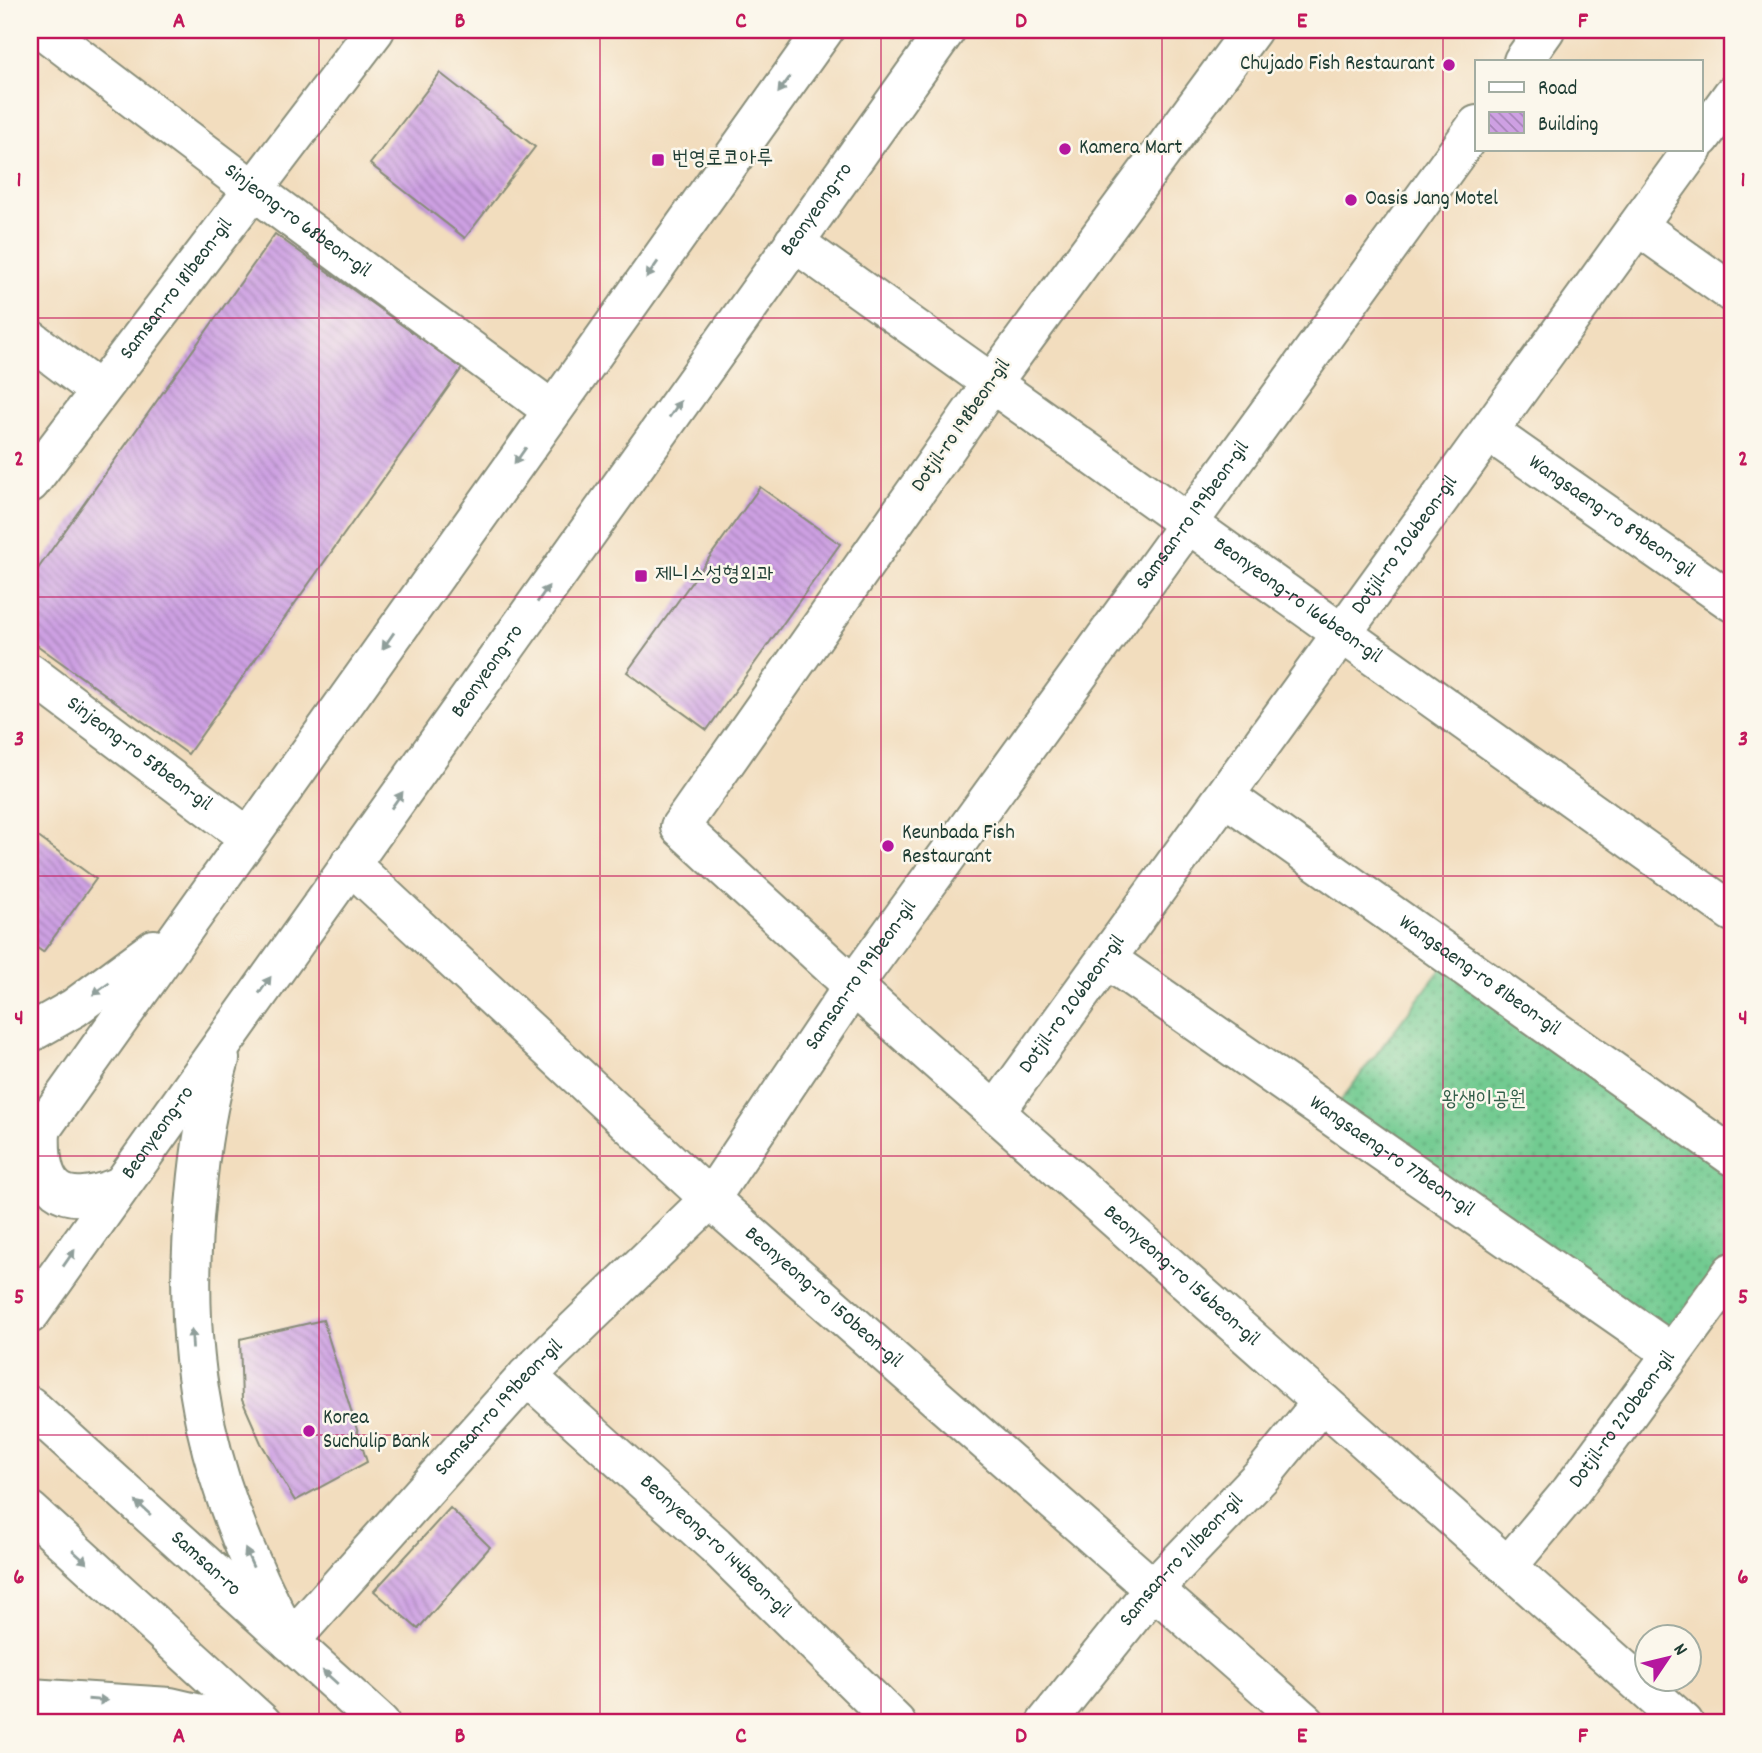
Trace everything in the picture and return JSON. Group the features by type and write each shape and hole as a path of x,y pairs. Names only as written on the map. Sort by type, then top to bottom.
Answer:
{"street":[{"name":"Sinjeong-ro 68beon-gil","path":"43,30 251,188 552,410"},
{"name":"Samsan-ro 181beon-gil","path":"30,482 251,188 375,30"},
{"path":"118,1187 91,1198 72,1197 56,1190 40,1157 35,1137 824,30"},
{"name":"Beonyeong-ro","path":"30,1314 118,1187 946,30"},
{"name":"Dotjil-ro 198beon-gil","path":"680,828 992,383 1252,30"},
{"path":"1524,60 1545,30"},
{"path":"1702,137 1732,95"},
{"name":"Samsan-ro 199beon-gil","path":"290,1641 527,1376 710,1199 853,986 1475,128"},
{"name":"Dotjil-ro 206beon-gil","path":"996,1111 1108,960 1692,150"},
{"path":"1638,226 1732,293"},
{"name":"Beonyeong-ro 166beon-gil","path":"794,242 1732,912"},
{"path":"30,339 99,391"},
{"name":"Wangsaeng-ro 89beon-gil","path":"1489,432 1732,602"},
{"name":"Sinjeong-ro 58beon-gil","path":"30,673 248,837"},
{"name":"Wangsaeng-ro 81beon-gil","path":"1226,797 1732,1156"},
{"name":"Beonyeong-ro 156beon-gil","path":"680,828 853,986 1684,1723"},
{"name":"Beonyeong-ro 150beon-gil","path":"351,864 710,1199 1155,1587 1306,1723"},
{"path":"30,1033 120,976 192,915"},
{"name":"Wangsaeng-ro 77beon-gil","path":"1108,960 1672,1353"},
{"path":"225,1040 210,1093 191,1234 194,1366 205,1432 222,1490 245,1551 290,1641"},
{"name":"Dotjil-ro 220beon-gil","path":"1508,1566 1571,1491 1732,1272"},
{"name":"Beonyeong-ro 144beon-gil","path":"527,1376 715,1545 897,1723"},
{"name":"Samsan-ro 211beon-gil","path":"1046,1723 1155,1587 1264,1473 1322,1402"},
{"name":"Samsan-ro","path":"30,1406 380,1723"},
{"path":"30,1511 262,1723"},
{"path":"30,1698 170,1707 239,1723"}],"green space":[{"name":"왕생이공원","path":"1450,957 1732,1156 1732,1272 1672,1353 1330,1115"}],"building":[{"path":"440,73 535,147 465,238 370,164"},
{"path":"275,234 462,368 188,754 30,640 30,580"},
{"path":"760,487 840,544 707,730 627,672"},
{"path":"30,831 96,879 43,952 30,943"},
{"path":"323,1320 367,1462 295,1501 261,1443 242,1400 240,1339"},
{"path":"450,1508 490,1547 418,1629 374,1591"}],"place":[{"name":"Chujado Fish Restaurant","path":"1449,65"},
{"name":"Kamera Mart","path":"1065,149"},
{"name":"번영로코아루","path":"658,160"},
{"name":"Oasis Jang Motel","path":"1351,200"},
{"name":"제니스성형외과","path":"641,576"},
{"name":"Keunbada Fish Restaurant","path":"888,846"},
{"name":"Korea Suchulip Bank","path":"309,1431"}]}
